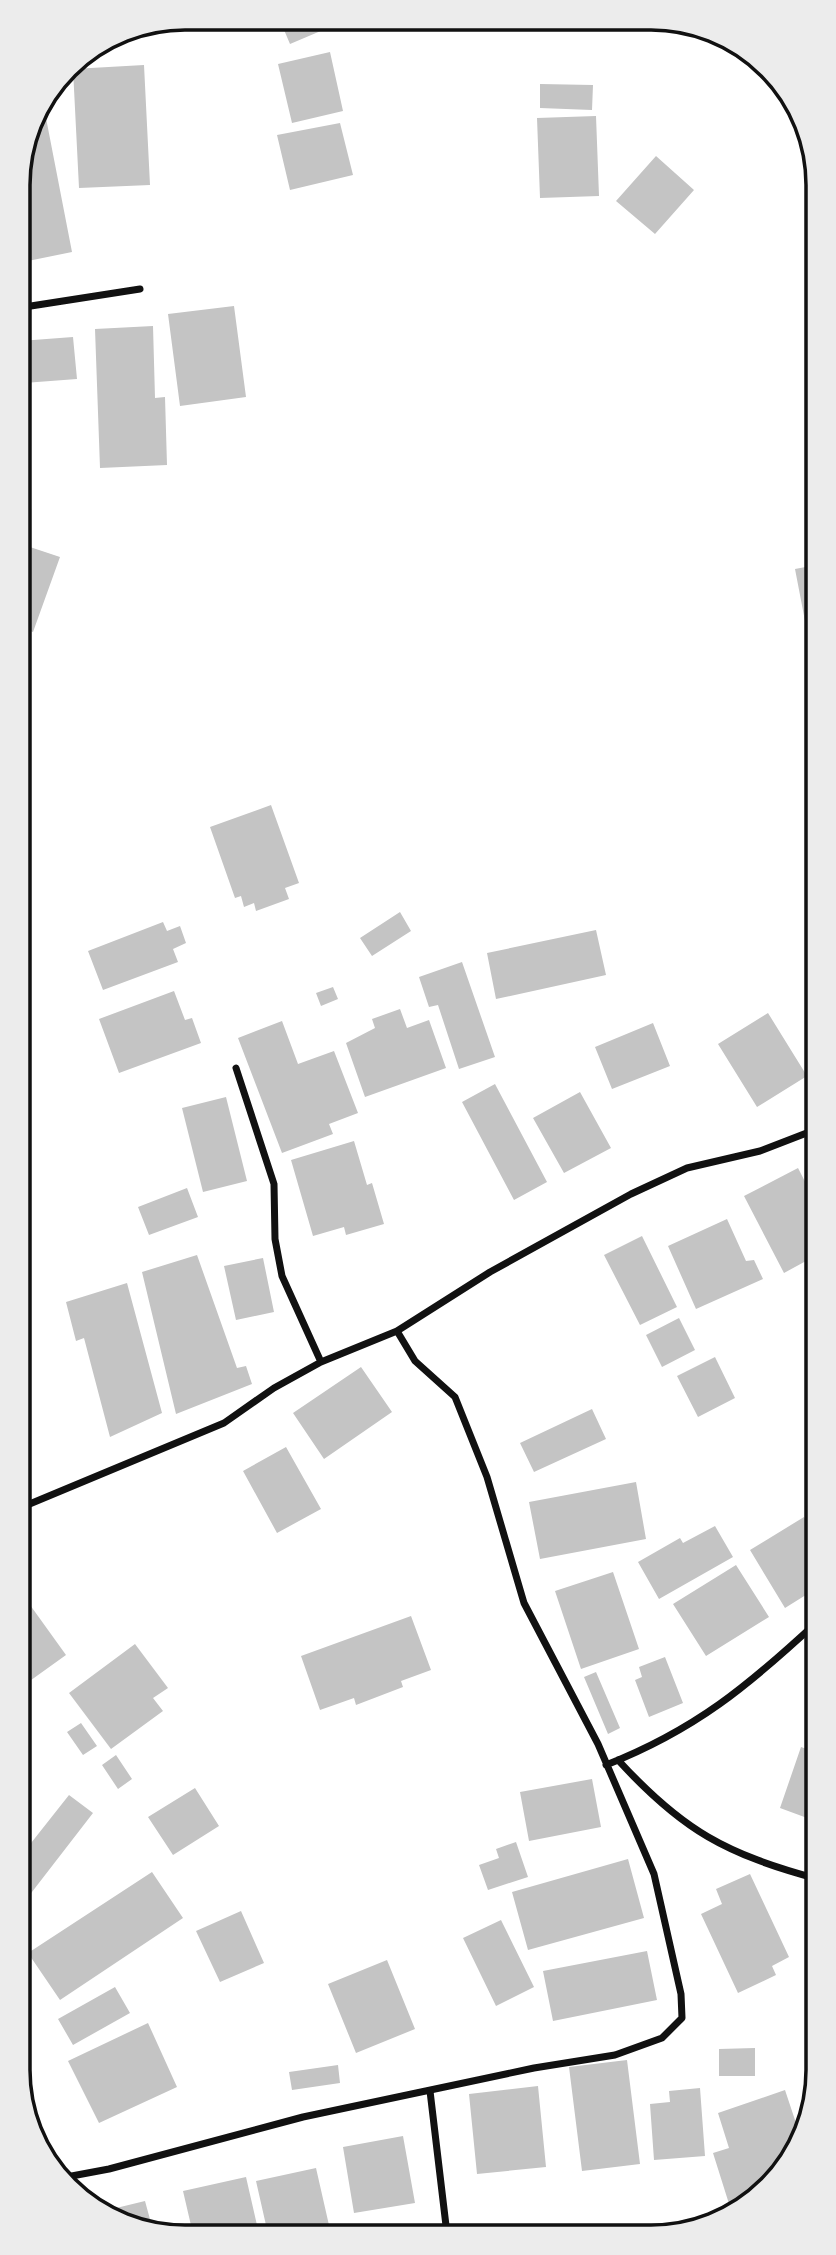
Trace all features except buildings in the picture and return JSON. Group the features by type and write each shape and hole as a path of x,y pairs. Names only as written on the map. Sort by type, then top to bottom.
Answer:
{"street":[{"path":"30,306 140,289"},
{"path":"236,1068 274,1184 275,1239 282,1276 321,1362"},
{"path":"30,1503 224,1423 274,1388 321,1362 397,1331 491,1272 642,1189 687,1168 760,1151 806,1133"},
{"path":"72,2176 109,2169 303,2117 534,2068 615,2055 662,2038 682,2018 681,1994 654,1874 606,1765 524,1603 487,1477 455,1397 415,1361 397,1331"},
{"path":"606,1765 680,1732 715,1709 771,1666 806,1633"},
{"path":"618,1760 655,1801 719,1845 759,1862 806,1876"},
{"path":"430,2091 446,2225"}]}
